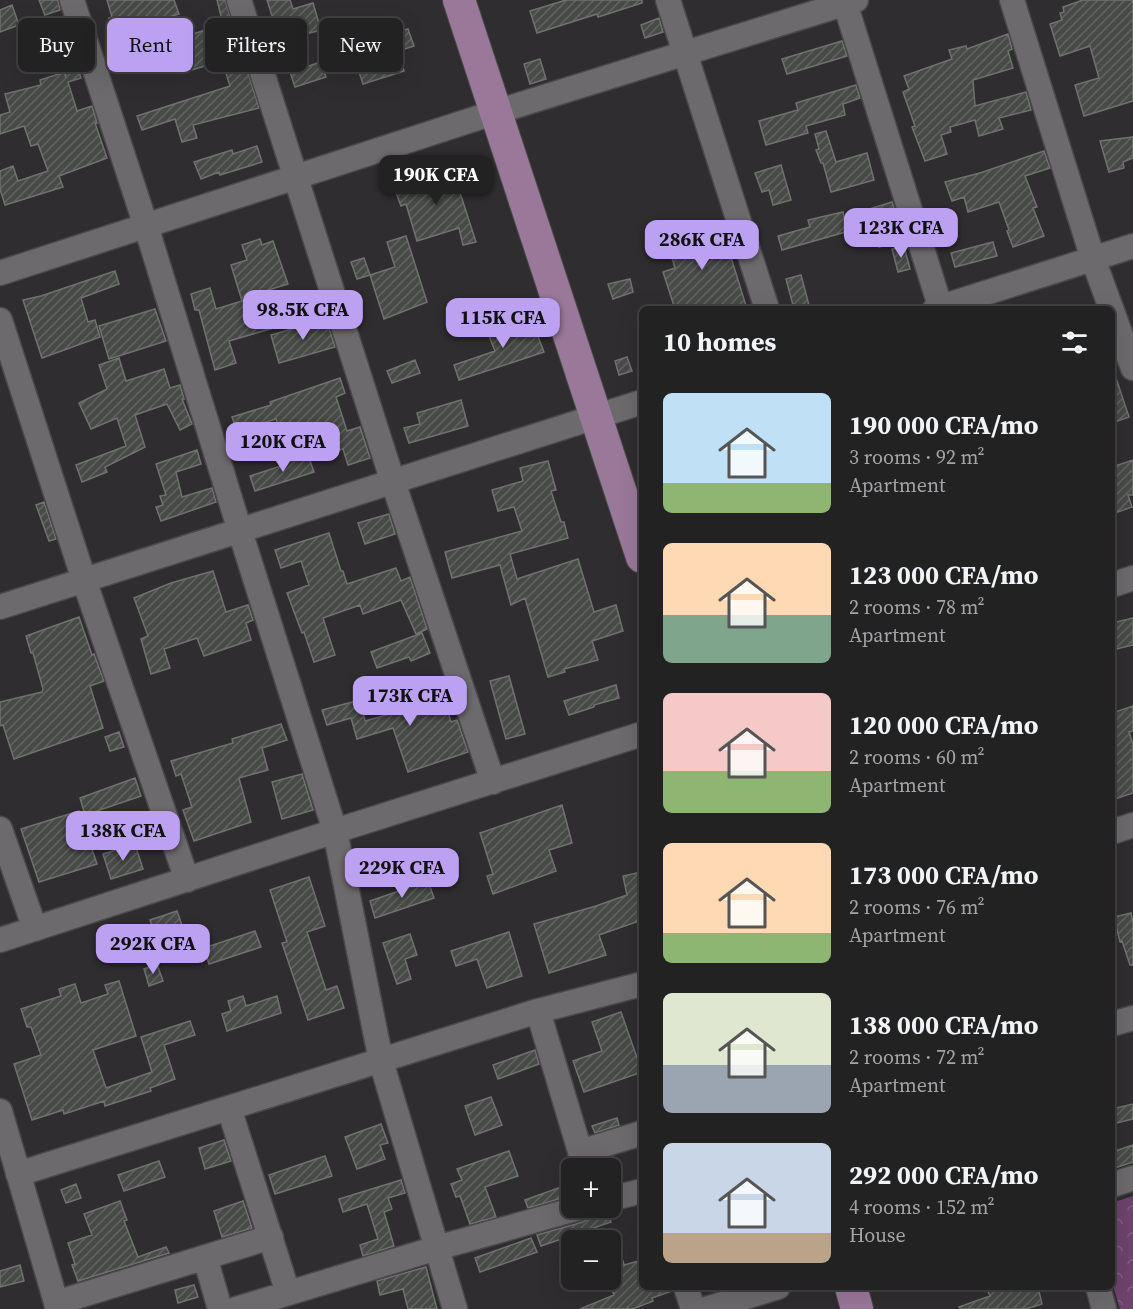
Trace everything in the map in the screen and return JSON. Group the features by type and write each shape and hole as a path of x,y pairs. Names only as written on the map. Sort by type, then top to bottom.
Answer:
{"main road":[{"path":"459,0 639,548"},
{"path":"852,1290 857,1309"}],"street":[{"path":"72,0 146,226 335,831 381,1061 455,1309"},
{"path":"239,0 393,482 493,782"},
{"path":"668,0 766,306"},
{"path":"1012,0 1093,259 1110,306"},
{"path":"0,273 496,112 848,1 938,306"},
{"path":"945,306 1133,246"},
{"path":"1115,319 1133,368"},
{"path":"0,320 84,580 187,880"},
{"path":"0,607 639,403"},
{"path":"1115,584 1133,578"},
{"path":"0,940 639,735"},
{"path":"1115,831 1133,825"},
{"path":"0,829 35,929"},
{"path":"18,1174 538,1011 639,985"},
{"path":"538,1011 582,1158"},
{"path":"1115,1023 1133,1018"},
{"path":"229,1108 288,1293"},
{"path":"0,1112 5,1148 18,1174 57,1306 271,1237"},
{"path":"588,1158 639,1139"},
{"path":"1115,1184 1133,1178"},
{"path":"621,1196 639,1192"},
{"path":"236,1309 561,1213"},
{"path":"205,1257 220,1309"},
{"path":"687,1290 693,1309"},
{"path":"706,1309 768,1290"},
{"path":"1099,1290 1104,1309"}],"green space":[{"path":"1133,1196 1133,1309 1120,1309 1114,1290 1115,1202"}],"building":[{"path":"39,0 58,0 60,10 45,15"},
{"path":"107,0 174,0 179,14 166,18 109,18 112,17"},
{"path":"217,0 225,0 231,18 222,18"},
{"path":"267,0 290,0 293,9 313,3 319,31 307,34 307,18 273,18"},
{"path":"566,0 642,0 642,3 537,33 530,11"},
{"path":"1083,0 1133,0 1133,101 1084,116 1075,85 1099,78 1090,46 1060,56 1050,24 1062,20 1060,13 1064,12 1063,7"},
{"path":"12,5 18,25 0,32 0,10"},
{"path":"659,18 663,32 645,38 641,25"},
{"path":"408,29 414,46 403,49 403,30"},
{"path":"205,30 205,66 193,70 193,34"},
{"path":"1008,34 1012,49 1008,51 1013,68 973,80 975,106 1026,92 1031,110 999,118 1003,129 979,136 975,120 950,127 951,132 941,135 947,154 925,161 912,127 915,126 903,92 909,89 904,76 952,59 949,50 966,46 967,49"},
{"path":"842,41 847,56 787,74 782,59"},
{"path":"540,59 546,79 530,84 524,64"},
{"path":"319,63 319,72 324,72 326,77 295,87 290,72 307,72 307,67"},
{"path":"64,72 79,72 81,78 68,82 77,111 92,106 97,123 95,123 107,158 59,176 63,187 5,205 0,189 0,171 13,166 18,181 48,171 38,144 31,146 24,126 0,134 0,115 10,112 5,94 41,85 40,80"},
{"path":"226,72 248,72 259,108 193,125 197,138 182,142 175,119 142,130 137,116 230,86"},
{"path":"359,72 401,72 363,84"},
{"path":"856,85 860,98 843,104 845,115 806,126 808,133 766,145 759,121 798,110 796,103"},
{"path":"826,131 836,162 867,153 874,180 831,192 823,163 816,150 819,149 815,134"},
{"path":"1133,137 1133,158 1123,162 1124,168 1109,172 1100,141"},
{"path":"257,146 262,162 220,175 219,172 201,179 194,162 232,150 233,154"},
{"path":"1044,151 1050,168 1025,176 1037,207 1033,208 1044,236 1013,247 999,202 968,212 964,197 952,201 945,182 980,173"},
{"path":"781,165 791,200 773,205 769,190 762,192 755,173"},
{"path":"452,168 476,242 463,245 459,228 417,241 406,204 401,206 394,187"},
{"path":"892,202 897,217 893,218 899,242 879,247 874,224 782,250 778,236 810,227 808,220 843,212 844,217"},
{"path":"713,221 722,253 729,251 746,306 674,306 663,272 675,268 665,235"},
{"path":"406,236 427,302 384,319 370,275 395,267 387,242"},
{"path":"260,239 262,245 273,241 288,284 262,292 277,327 229,341 236,363 215,370 199,310 195,310 191,294 210,288 216,309 242,301 231,265 247,260 242,245"},
{"path":"993,242 997,256 955,267 951,253"},
{"path":"904,246 910,269 898,272 892,249"},
{"path":"364,258 370,275 357,279 351,262"},
{"path":"115,271 119,284 81,298 88,322 95,320 100,337 42,358 23,300"},
{"path":"801,275 809,306 793,306 786,279"},
{"path":"630,279 633,292 613,299 608,284"},
{"path":"155,309 166,341 109,359 99,326"},
{"path":"520,316 529,337 537,334 544,352 459,380 454,365 495,351 486,329"},
{"path":"326,319 335,347 279,363 271,335"},
{"path":"627,357 632,371 619,375 615,361"},
{"path":"119,358 126,381 164,369 170,388 180,385 184,399 182,399 192,424 180,430 167,404 135,415 145,447 105,467 107,472 82,482 76,465 126,446 117,418 91,429 79,403 107,389 99,365"},
{"path":"415,360 420,373 392,383 387,371"},
{"path":"1115,375 1129,417 1115,422"},
{"path":"340,378 345,393 336,397 347,431 360,427 370,458 348,465 343,449 335,451 334,447 310,455 302,426 281,433 276,419 237,431 232,417 271,405 270,402"},
{"path":"461,400 468,426 409,443 404,428 420,424 417,413"},
{"path":"197,450 201,464 176,472 182,497 212,488 216,502 161,521 156,507 163,505 160,496 166,495 156,464"},
{"path":"308,455 314,472 255,491 250,476"},
{"path":"1133,460 1133,495 1128,495 1132,507 1115,513 1115,466"},
{"path":"548,461 556,490 551,491 568,538 510,554 517,579 578,559 594,612 616,605 623,631 592,641 598,660 564,669 565,672 548,677 525,598 511,605 500,565 452,578 445,552 522,531 514,507 498,511 492,490 523,481 520,468"},
{"path":"44,502 56,539 49,541 36,505"},
{"path":"389,514 395,534 365,544 358,523"},
{"path":"329,533 347,584 396,568 401,581 410,577 427,629 416,634 401,600 363,614 360,605 323,618 335,655 314,662 287,593 309,585 301,561 281,568 275,550"},
{"path":"213,571 226,612 248,605 253,620 246,623 251,640 204,656 197,638 164,649 170,668 151,674 141,639 148,636 134,598 171,583"},
{"path":"79,617 104,681 90,686 103,728 14,759 3,725 0,726 0,702 42,692 43,689 26,636"},
{"path":"1133,618 1133,645 1115,649 1115,622"},
{"path":"422,633 430,653 411,661 409,657 377,668 371,652"},
{"path":"509,676 525,734 506,739 490,681"},
{"path":"440,685 451,722 457,720 468,752 408,772 393,728 357,739 351,718 327,725 322,710 360,700 365,721 390,714 386,702"},
{"path":"616,685 619,698 569,715 564,701"},
{"path":"1133,706 1133,731 1129,732 1133,744 1133,793 1115,799 1115,712"},
{"path":"281,724 287,740 262,748 268,770 239,778 251,822 194,841 183,810 192,807 181,774 176,776 171,761 233,743 232,739"},
{"path":"119,732 124,747 110,751 105,737"},
{"path":"302,774 313,810 282,819 272,782"},
{"path":"135,778 141,796 85,815 80,798"},
{"path":"562,805 572,843 549,850 556,871 493,894 487,876 493,874 480,833"},
{"path":"79,811 97,864 39,882 21,829"},
{"path":"135,844 143,869 111,879 103,854"},
{"path":"639,873 639,921 599,935 606,955 549,973 534,924 627,895 623,876"},
{"path":"309,877 325,926 307,932 326,990 337,986 344,1008 308,1020 282,943 287,942 270,890"},
{"path":"428,881 434,898 375,918 370,901"},
{"path":"177,911 185,934 158,943 150,920"},
{"path":"1131,913 1133,965 1130,965 1122,941 1120,942 1115,917"},
{"path":"255,931 261,947 209,964 204,948"},
{"path":"509,932 522,976 487,988 477,959 456,966 451,951"},
{"path":"410,934 417,955 405,959 411,979 397,984 383,943"},
{"path":"157,964 163,981 149,986 144,969"},
{"path":"119,981 136,1036 93,1050 106,1088 152,1072 141,1037 190,1021 195,1035 164,1045 175,1079 150,1088 151,1091 105,1106 104,1101 64,1114 63,1110 32,1120 14,1064 41,1055 31,1027 27,1027 21,1009 61,996 59,989 75,984 81,1003 108,994 105,985"},
{"path":"243,996 246,1006 277,996 281,1013 227,1031 222,1014 231,1011 228,1001"},
{"path":"621,1012 639,1063 639,1073 584,1092 573,1061 602,1051 592,1022"},
{"path":"535,1050 539,1064 498,1079 493,1065"},
{"path":"491,1097 502,1125 475,1135 465,1106"},
{"path":"1133,1104 1133,1119 1115,1123 1115,1108"},
{"path":"617,1118 619,1125 595,1133 592,1126"},
{"path":"381,1124 388,1143 380,1145 385,1159 357,1169 345,1137"},
{"path":"224,1140 231,1161 205,1169 199,1148"},
{"path":"1133,1145 1133,1162 1115,1168 1115,1151"},
{"path":"509,1151 518,1176 485,1187 496,1217 470,1224 460,1196 456,1197 451,1184 462,1180 457,1169"},
{"path":"325,1156 332,1176 275,1194 269,1175"},
{"path":"159,1161 165,1177 124,1191 118,1175"},
{"path":"401,1180 405,1193 388,1198 392,1209 384,1212 394,1246 363,1256 360,1245 378,1239 367,1204 343,1212 339,1199"},
{"path":"76,1184 81,1198 66,1203 61,1190"},
{"path":"561,1187 561,1198 528,1208 525,1200"},
{"path":"120,1201 127,1220 124,1221 138,1257 166,1247 169,1253 78,1281 68,1243 92,1235 84,1214"},
{"path":"243,1201 252,1228 222,1237 214,1211"},
{"path":"589,1218 610,1218 611,1222 588,1230 561,1230 561,1239 541,1246 537,1235 583,1222"},
{"path":"531,1238 537,1252 480,1272 475,1258"},
{"path":"623,1261 624,1265 639,1261 639,1290 672,1291 652,1298 653,1301 633,1309 580,1309 614,1295 612,1290 621,1290 621,1262"},
{"path":"20,1265 24,1281 0,1287 0,1271"},
{"path":"426,1267 437,1309 408,1309 403,1289 380,1295 377,1281"},
{"path":"194,1285 198,1297 178,1303 175,1290"},
{"path":"987,1290 1039,1290 1042,1304 1026,1309 960,1309 959,1307 990,1296"}]}
